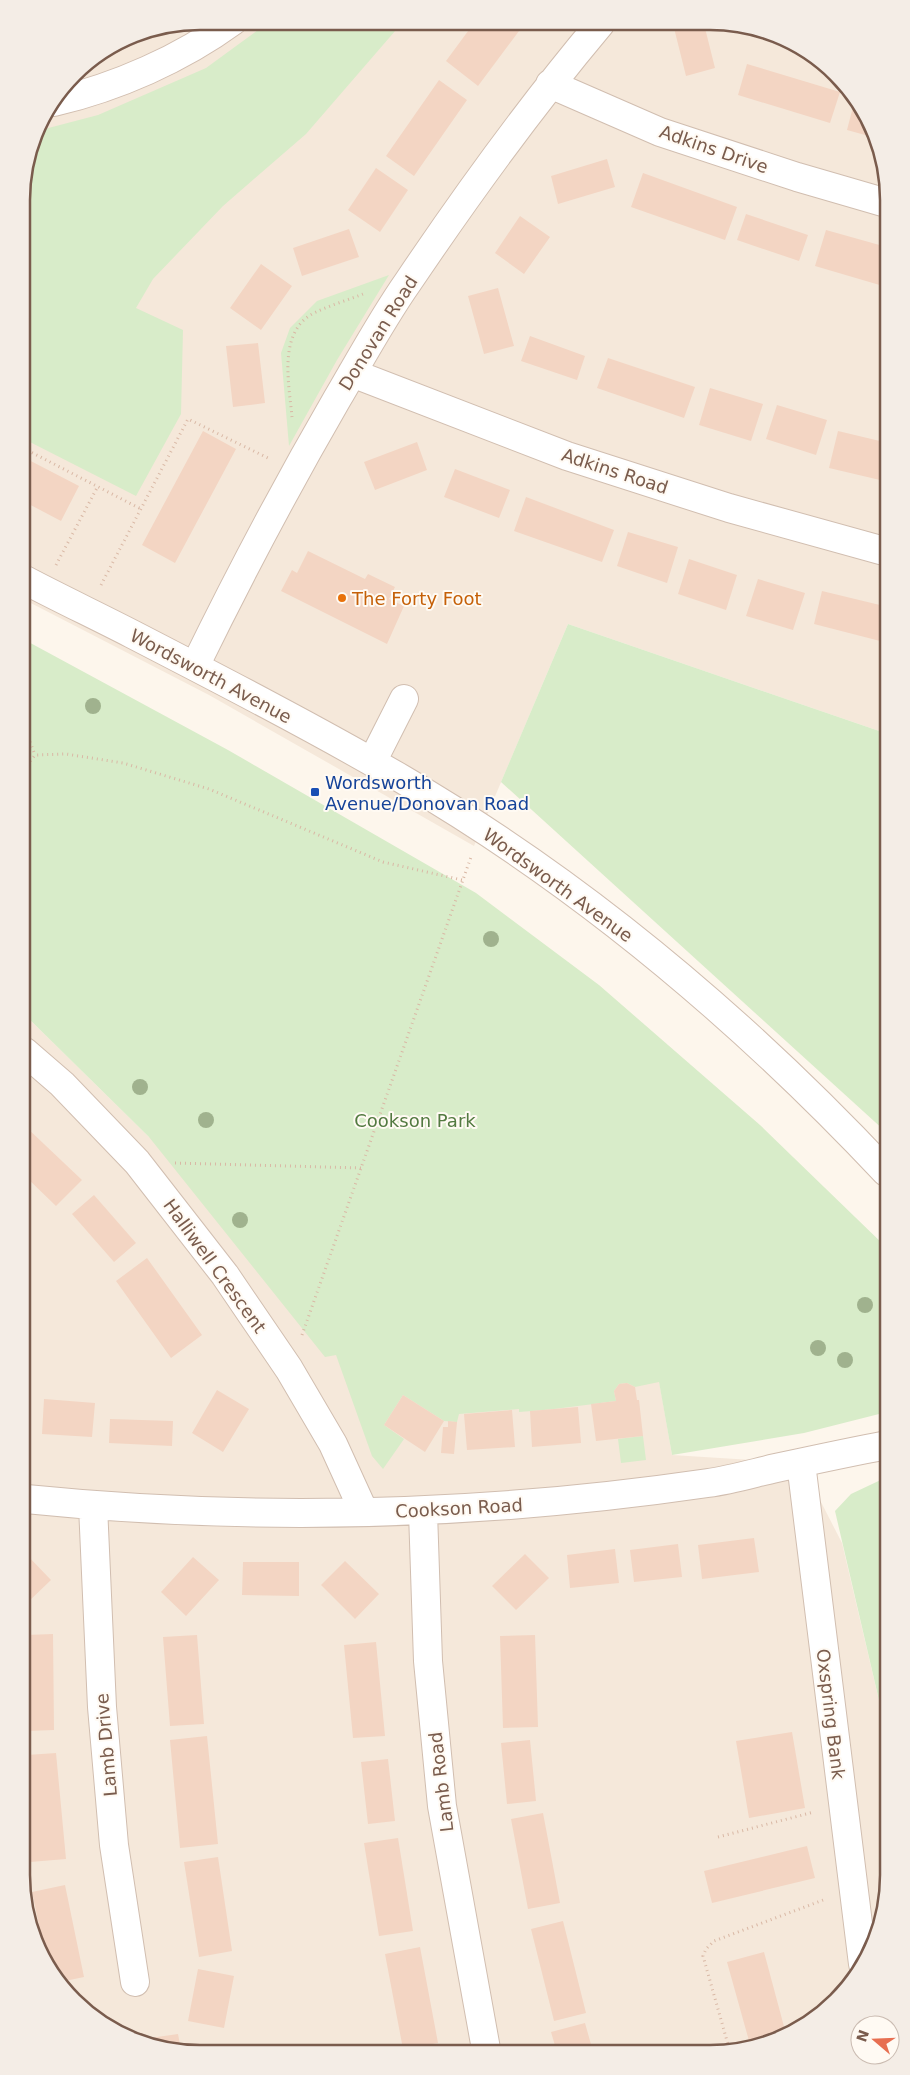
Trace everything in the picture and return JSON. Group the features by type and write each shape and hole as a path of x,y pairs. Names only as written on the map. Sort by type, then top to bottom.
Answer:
{"street":[{"path":"64,100 88,94 159,65 219,30"},
{"name":"Donovan Road","path":"195,666 247,560 298,466 407,283 499,152 550,84 595,30"},
{"name":"Adkins Drive","path":"550,84 660,132 797,177 880,201"},
{"name":"Adkins Road","path":"352,373 567,456 729,508 880,550"},
{"name":"Wordsworth Avenue","path":"33,584 195,666 372,762 482,829 581,897 686,982 784,1070 880,1166"},
{"path":"372,762 404,699"},
{"name":"Halliwell Crescent","path":"30,1057 62,1084 137,1162 225,1276 289,1369 332,1444 364,1512"},
{"name":"Cookson Road","path":"30,1499 93,1506 241,1511 422,1512 572,1500 711,1483 880,1446"},
{"name":"Oxspring Bank","path":"801,1463 861,1952"},
{"name":"Lamb Drive","path":"93,1506 96,1600 114,1845 135,1982"},
{"name":"Lamb Road","path":"422,1512 428,1661 442,1806 485,2045"}],"path":[{"path":"298,466 287,355 295,331 314,313 370,292 407,283"},
{"path":"87,611 188,419 298,466"},
{"path":"30,452 141,509"},
{"path":"33,584 98,486"},
{"path":"30,742 35,756"},
{"path":"30,762 35,756 66,754 133,766 209,789 383,862 462,880"},
{"path":"289,1369 362,1168 462,880 482,829"},
{"path":"137,1162 362,1168"},
{"path":"718,1837 842,1805"},
{"path":"728,2044 703,1956 706,1948 714,1941 852,1889"}],"shaded area":[{"path":"189,30 721,30 765,39 804,59 822,72 845,97 857,115 867,135 879,178 880,731 568,624 474,846 209,695 30,603 30,189 33,167 43,135 53,115 72,88 97,65 135,43 167,33"},
{"path":"30,1020 149,1137 646,1306 672,1455 801,1463 842,1543 880,1705 880,1886 871,1930 857,1960 830,1995 804,2016 775,2032 754,2039 732,2044 710,2045 189,2045 156,2039 135,2032 115,2022 97,2010 65,1978 43,1940 31,1897"}],"green space":[{"path":"258,30 396,30 306,134 223,206 153,279 136,308 183,330 181,414 136,496 30,442 30,189 33,167 46,129 98,115 206,68"},
{"path":"389,275 337,360 289,446 281,353 290,328 317,301"},
{"path":"568,624 880,731 880,1127 501,782"},
{"name":"Cookson Park","path":"30,643 228,750 476,893 599,985 760,1125 880,1241 880,1414 804,1433 672,1455 659,1382 635,1387 627,1383 619,1384 614,1391 616,1401 532,1411 519,1412 519,1409 459,1414 457,1422 444,1421 403,1395 384,1425 404,1439 383,1469 372,1456 336,1355 325,1357 149,1137 30,1020"},
{"path":"643,1436 646,1460 621,1463 618,1439"},
{"path":"880,1480 880,1705 835,1511 851,1494"}],"building":[{"path":"469,30 520,30 478,86 446,61"},
{"path":"674,30 706,30 715,68 686,76"},
{"path":"747,64 840,92 830,123 738,95"},
{"path":"439,80 467,100 414,176 386,156"},
{"path":"853,108 867,136 847,130"},
{"path":"607,159 615,187 558,204 551,176"},
{"path":"376,168 408,190 380,232 348,210"},
{"path":"643,173 737,207 725,240 631,207"},
{"path":"746,214 808,235 799,261 737,240"},
{"path":"520,216 550,237 524,274 495,253"},
{"path":"349,229 359,257 302,276 293,248"},
{"path":"826,230 880,245 880,285 815,266"},
{"path":"261,264 292,286 261,330 230,308"},
{"path":"498,288 514,346 484,354 468,296"},
{"path":"530,336 585,356 577,380 521,361"},
{"path":"258,343 265,403 233,407 226,346"},
{"path":"608,358 695,387 684,418 597,388"},
{"path":"710,388 763,404 751,441 699,425"},
{"path":"777,405 827,420 816,455 766,439"},
{"path":"203,431 236,449 175,563 142,545"},
{"path":"838,431 880,441 880,480 829,468"},
{"path":"417,442 427,470 375,490 364,462"},
{"path":"30,461 79,486 61,521 30,505"},
{"path":"455,469 510,490 499,518 444,497"},
{"path":"526,497 614,530 602,562 514,531"},
{"path":"628,532 678,547 667,583 617,566"},
{"name":"The Forty Foot","path":"308,551 365,579 368,574 395,587 389,599 404,606 387,644 281,591 292,570 297,573"},
{"path":"689,559 737,575 726,610 678,594"},
{"path":"758,579 805,593 793,630 746,616"},
{"path":"822,591 880,605 880,641 814,624"},
{"path":"30,1131 82,1180 56,1206 30,1181"},
{"path":"94,1195 136,1243 114,1262 72,1214"},
{"path":"147,1258 202,1335 171,1358 116,1281"},
{"path":"627,1383 635,1387 637,1400 639,1400 643,1436 596,1441 591,1404 616,1401 614,1391 619,1384"},
{"path":"217,1390 249,1409 223,1452 192,1433"},
{"path":"403,1395 444,1421 425,1452 384,1425"},
{"path":"44,1399 95,1403 92,1437 42,1434"},
{"path":"578,1407 581,1443 532,1447 530,1411"},
{"path":"512,1410 515,1447 467,1450 464,1414"},
{"path":"110,1419 173,1421 172,1446 109,1443"},
{"path":"448,1421 457,1422 454,1454 441,1453 443,1427 448,1427"},
{"path":"754,1538 759,1572 702,1579 698,1545"},
{"path":"678,1544 682,1577 634,1582 630,1550"},
{"path":"615,1549 619,1583 570,1588 567,1555"},
{"path":"525,1554 549,1578 516,1610 492,1586"},
{"path":"193,1557 219,1580 186,1616 161,1592"},
{"path":"30,1558 51,1580 30,1600"},
{"path":"345,1561 379,1594 355,1619 321,1585"},
{"path":"243,1562 299,1562 299,1596 242,1595"},
{"path":"53,1634 54,1730 30,1731 30,1635"},
{"path":"197,1635 204,1724 170,1726 163,1637"},
{"path":"535,1635 538,1727 503,1728 500,1636"},
{"path":"376,1642 385,1736 353,1738 344,1645"},
{"path":"792,1732 805,1808 749,1818 736,1741"},
{"path":"207,1736 218,1844 180,1848 170,1740"},
{"path":"530,1740 536,1801 507,1804 501,1743"},
{"path":"56,1753 66,1859 30,1862 30,1755"},
{"path":"388,1759 395,1821 368,1824 361,1762"},
{"path":"543,1813 560,1903 528,1909 511,1819"},
{"path":"398,1838 413,1931 379,1936 364,1843"},
{"path":"807,1846 815,1878 712,1903 704,1871"},
{"path":"218,1857 232,1951 199,1957 184,1862"},
{"path":"65,1885 84,1977 67,1980 53,1960 41,1933 32,1892"},
{"path":"563,1921 586,2013 554,2021 531,1929"},
{"path":"420,1947 438,2043 402,2045 385,1954"},
{"path":"764,1952 784,2027 749,2040 727,1962"},
{"path":"198,1969 234,1976 224,2028 188,2021"},
{"path":"585,2023 591,2045 555,2045 551,2032"},
{"path":"178,2034 180,2044 167,2042 152,2038"}],"place":[{"name":"The Forty Foot","path":"342,598"},
{"name":"Wordsworth Avenue/Donovan Road","path":"315,792"}]}
